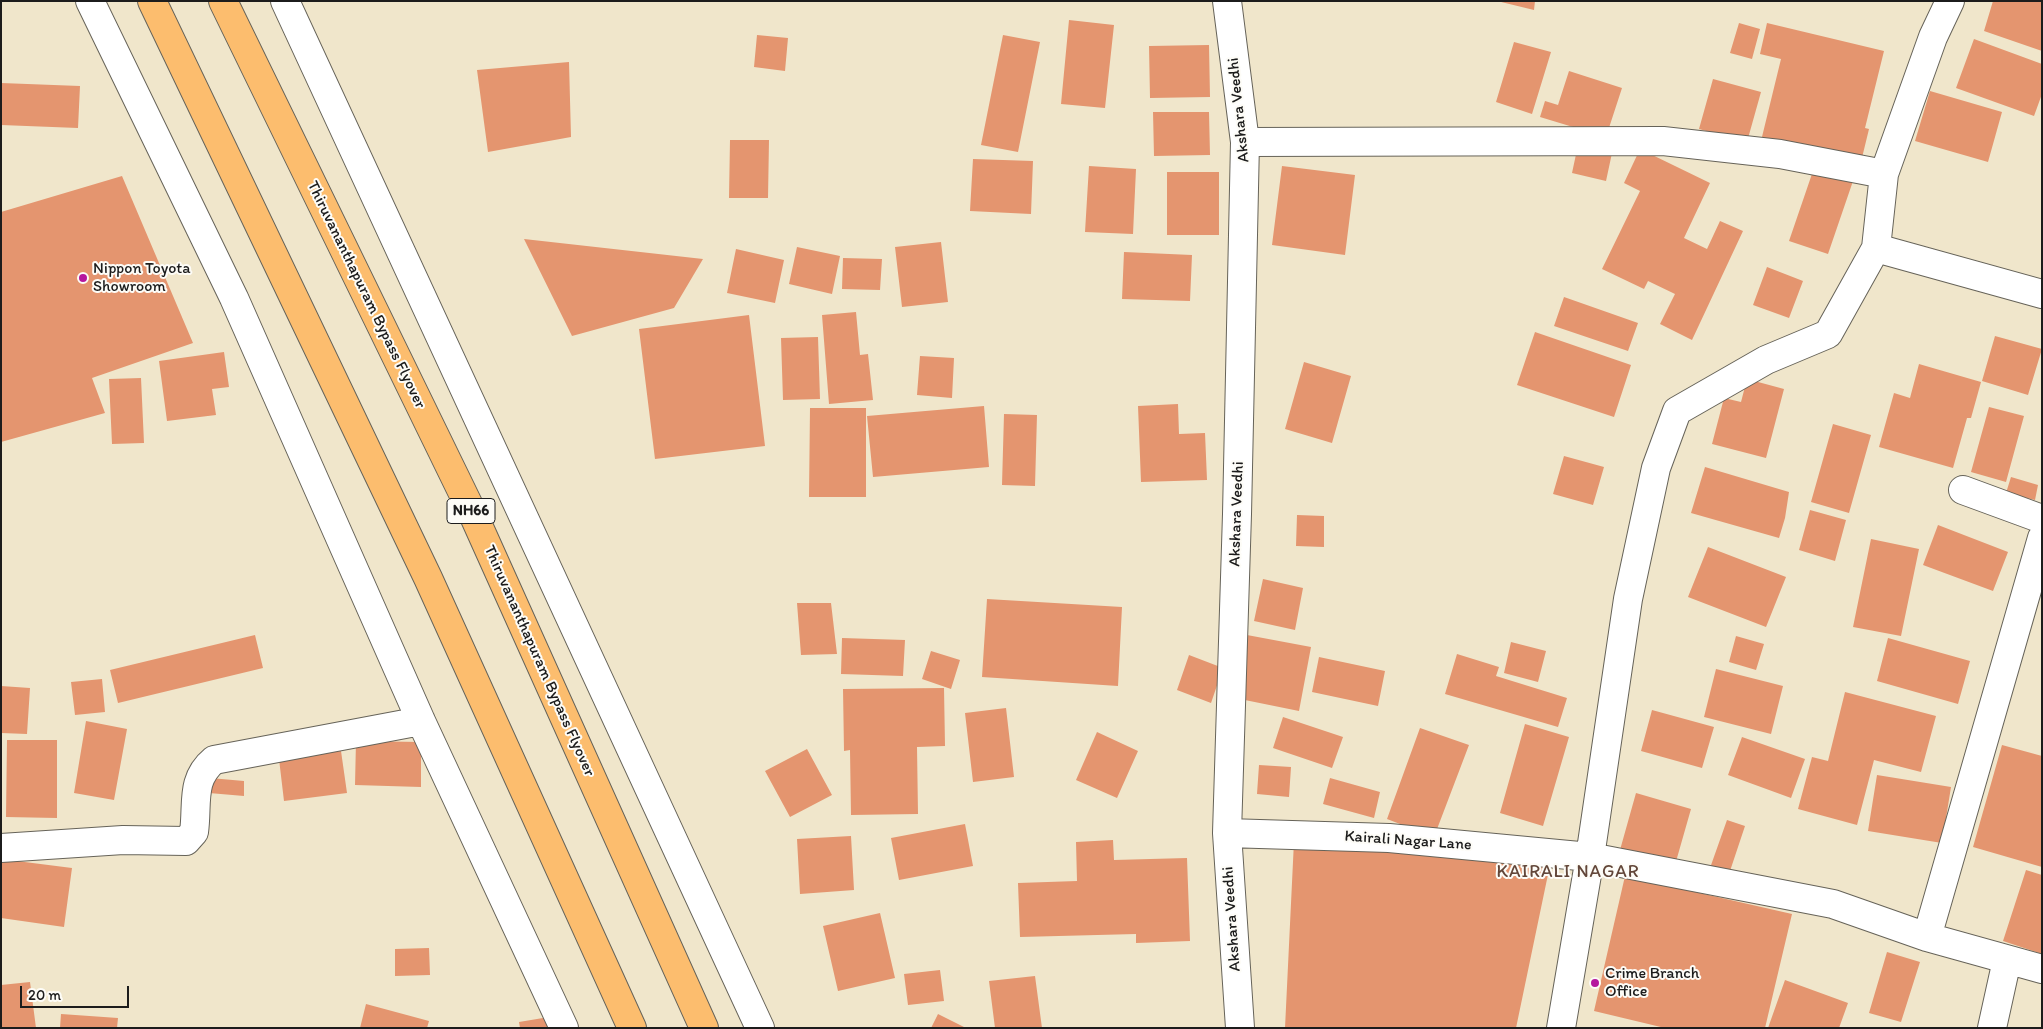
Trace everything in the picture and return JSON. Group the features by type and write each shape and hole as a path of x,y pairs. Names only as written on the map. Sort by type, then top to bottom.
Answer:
{"highway":[{"path":"152,1 428,578 632,1028"},
{"name":"Thiruvananthapuram Bypass Flyover","path":"223,1 473,514 704,1028"}],"street":[{"path":"90,1 234,298 421,721 564,1028"},
{"path":"284,1 760,1028"},
{"name":"Akshara Veedhi","path":"1227,1 1245,142 1237,514 1226,833 1240,1028"},
{"path":"1561,1028 1590,857 1628,599 1656,468 1677,411 1766,360 1828,334 1876,248 1884,174 1933,37 1950,1"},
{"path":"1245,142 1663,141 1780,154 1884,174"},
{"path":"1876,248 2042,294"},
{"path":"1963,490 2042,519"},
{"path":"1927,937 2042,538"},
{"path":"1,848 123,840 186,841 194,832 197,783 203,769 214,760 231,755 421,721"},
{"name":"Kairali Nagar Lane","path":"1226,833 1388,838 1590,857 1833,904 1927,937 2042,969"},
{"path":"1992,1028 2007,960"}],"building":[{"path":"1497,1 1535,1 1534,10"},
{"path":"1993,1 2042,1 2042,51 1984,31"},
{"path":"1069,20 1114,25 1105,108 1061,104"},
{"path":"1739,23 1760,29 1752,59 1730,53"},
{"path":"1767,23 1884,51 1865,128 1869,129 1860,166 1761,141 1781,59 1760,54"},
{"path":"757,35 788,38 785,71 754,67"},
{"path":"1003,35 1040,42 1018,152 981,145"},
{"path":"1974,39 2042,64 2042,94 2034,116 1956,88"},
{"path":"1514,42 1551,52 1532,114 1496,102"},
{"path":"1209,45 1210,97 1150,98 1149,46"},
{"path":"569,62 571,137 488,152 477,70"},
{"path":"1569,71 1622,88 1606,137 1540,117 1545,101 1558,105"},
{"path":"1713,79 1761,92 1747,142 1699,129"},
{"path":"1,83 80,86 78,128 1,125"},
{"path":"1930,91 2002,112 1988,162 1915,141"},
{"path":"1153,112 1209,112 1210,155 1154,156"},
{"path":"730,140 769,140 768,198 729,198"},
{"path":"1578,145 1612,153 1606,181 1572,173"},
{"path":"1640,149 1710,183 1684,238 1707,249 1720,221 1743,231 1692,340 1660,324 1675,294 1648,281 1644,289 1602,269 1640,191 1624,183"},
{"path":"973,159 1033,161 1031,214 970,211"},
{"path":"1089,166 1136,169 1133,234 1085,232"},
{"path":"1282,166 1355,175 1345,255 1272,245"},
{"path":"1814,168 1853,181 1828,254 1789,241"},
{"path":"1167,172 1219,172 1219,235 1167,235"},
{"name":"Nippon Toyota Showroom","path":"122,176 193,343 92,378 105,413 1,442 1,212"},
{"path":"524,239 703,259 674,308 572,336"},
{"path":"941,242 948,302 902,307 895,247"},
{"path":"797,247 840,256 832,294 789,284"},
{"path":"736,249 784,260 775,303 727,293"},
{"path":"1124,252 1192,255 1190,301 1122,299"},
{"path":"843,258 882,259 880,290 842,289"},
{"path":"1767,267 1803,281 1789,318 1753,305"},
{"path":"1564,297 1638,323 1628,351 1554,326"},
{"path":"856,312 860,355 868,354 873,400 829,404 822,315"},
{"path":"749,315 765,446 655,459 639,329"},
{"path":"1535,332 1631,365 1614,417 1517,385"},
{"path":"1995,336 2042,349 2028,395 1982,381"},
{"path":"818,337 820,399 783,400 781,338"},
{"path":"224,352 229,387 212,389 216,415 167,421 159,361"},
{"path":"920,356 954,358 952,398 917,395"},
{"path":"1304,362 1351,376 1332,443 1285,429"},
{"path":"1919,364 1981,382 1971,418 1967,418 1953,468 1879,447 1894,393 1910,398"},
{"path":"141,378 144,443 112,444 109,379"},
{"path":"1747,379 1784,389 1766,458 1712,444 1724,398 1741,402"},
{"path":"1178,404 1179,434 1205,433 1207,480 1141,482 1138,406"},
{"path":"984,406 989,467 873,477 867,416"},
{"path":"1989,407 2024,416 2006,482 1971,472"},
{"path":"810,408 866,408 866,497 809,497"},
{"path":"1004,414 1037,415 1035,486 1002,485"},
{"path":"1833,424 1871,435 1849,513 1811,502"},
{"path":"1564,456 1604,467 1593,505 1553,494"},
{"path":"1705,467 1789,492 1785,518 1779,538 1691,513"},
{"path":"2011,477 2038,485 2035,500 2006,493"},
{"path":"1810,510 1846,520 1835,561 1799,550"},
{"path":"1297,515 1324,516 1324,547 1296,546"},
{"path":"1938,525 2008,552 1993,591 1923,565"},
{"path":"1871,539 1919,549 1901,636 1853,627"},
{"path":"1708,547 1786,577 1766,627 1688,597"},
{"path":"1263,579 1303,588 1295,630 1254,621"},
{"path":"987,599 1122,607 1118,686 982,677"},
{"path":"797,603 831,603 837,654 801,655"},
{"path":"255,635 263,668 118,703 110,670"},
{"path":"1247,635 1311,647 1299,711 1235,698"},
{"path":"1736,636 1764,644 1756,670 1729,662"},
{"path":"842,638 905,640 903,676 841,674"},
{"path":"1888,638 1970,661 1958,704 1877,681"},
{"path":"1511,642 1546,651 1538,682 1504,673"},
{"path":"931,651 960,660 951,689 922,679"},
{"path":"1457,654 1499,667 1496,676 1567,698 1558,727 1445,694"},
{"path":"1189,655 1223,668 1211,703 1177,690"},
{"path":"1319,657 1385,671 1378,706 1312,692"},
{"path":"1716,669 1783,686 1771,734 1704,717"},
{"path":"102,679 105,712 75,715 71,682"},
{"path":"1,686 30,688 27,734 1,733"},
{"path":"944,688 945,746 917,747 918,814 851,815 850,750 844,751 843,689"},
{"path":"1845,692 1936,716 1921,772 1874,760 1857,825 1798,809 1812,757 1828,761"},
{"path":"1006,708 1014,777 973,782 965,713"},
{"path":"1652,710 1714,727 1702,768 1641,751"},
{"path":"1283,717 1343,737 1332,768 1273,748"},
{"path":"86,721 127,729 114,800 74,793"},
{"path":"1525,724 1569,737 1543,826 1500,813"},
{"path":"1420,728 1469,745 1434,837 1387,819"},
{"path":"1097,732 1138,751 1117,798 1076,780"},
{"path":"1742,737 1805,759 1791,798 1728,775"},
{"path":"7,740 57,740 57,818 6,817"},
{"path":"356,741 421,742 421,787 355,785"},
{"path":"2002,745 2042,756 2042,867 1973,847"},
{"path":"807,749 832,795 790,817 765,771"},
{"path":"341,751 347,793 284,801 279,759"},
{"path":"1259,765 1291,767 1289,797 1257,794"},
{"path":"1877,775 1951,787 1942,843 1868,831"},
{"path":"210,778 244,781 244,796 209,793"},
{"path":"1330,778 1380,792 1374,818 1323,804"},
{"path":"1636,793 1691,809 1675,865 1620,850"},
{"path":"1727,820 1745,826 1729,874 1710,868"},
{"path":"965,824 973,866 899,880 891,838"},
{"path":"851,836 854,890 800,894 797,839"},
{"path":"1113,840 1114,860 1187,858 1190,941 1136,943 1136,934 1020,937 1018,883 1077,881 1076,842"},
{"path":"1294,841 1551,860 1516,1028 1285,1028"},
{"path":"1,859 72,868 64,927 1,918"},
{"path":"2026,870 2042,875 2042,954 2003,941"},
{"path":"1625,876 1792,914 1765,1028 1665,1028 1594,1011"},
{"path":"880,913 895,978 838,991 823,926"},
{"path":"429,948 430,975 395,976 395,949"},
{"path":"1887,952 1920,962 1901,1022 1869,1013"},
{"path":"940,970 944,1001 908,1005 904,974"},
{"path":"1035,976 1042,1028 995,1028 989,981"},
{"path":"1785,980 1848,1003 1839,1028 1768,1028"},
{"path":"30,982 36,1028 1,1028 1,985"},
{"path":"366,1004 429,1021 427,1028 360,1028"},
{"path":"61,1014 118,1018 117,1028 60,1028"},
{"path":"938,1014 966,1028 931,1028"},
{"path":"549,1017 551,1028 520,1028 519,1022"}],"place":[{"name":"Nippon Toyota Showroom","path":"83,278"},
{"name":"Crime Branch Office","path":"1595,983"}],"district":[{"name":"KAIRALI NAGAR","path":"1568,872"}]}
